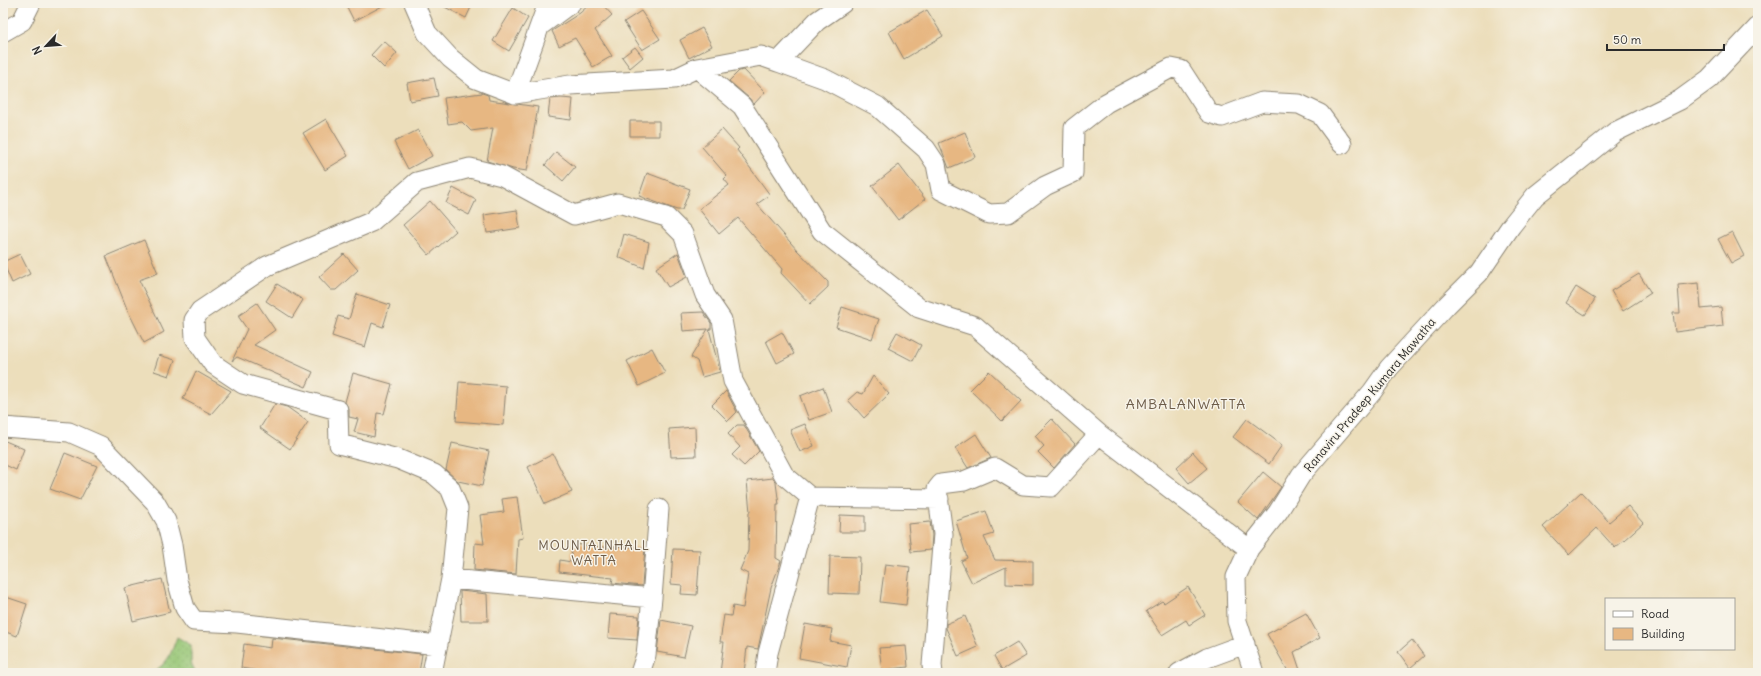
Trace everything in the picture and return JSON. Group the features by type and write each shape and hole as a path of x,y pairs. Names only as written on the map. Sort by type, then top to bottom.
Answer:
{"street":[{"path":"3,32 22,21 30,3"},
{"path":"414,3 427,33 450,58 476,79 515,94 570,85 674,80 697,68 761,56 825,79 877,106 926,149 936,164 941,190 989,214 1008,213 1045,186 1073,173 1074,128 1106,103 1171,68 1180,70 1209,113 1222,117 1262,102 1299,104 1320,114 1342,144"},
{"path":"515,94 548,3"},
{"path":"541,25 571,3"},
{"path":"778,62 818,21 843,3"},
{"name":"Ranaviru Pradeep Kumara Mawatha","path":"1254,673 1237,620 1236,577 1249,550 1278,512 1301,475 1372,392 1389,368 1447,305 1479,274 1511,226 1535,196 1615,132 1680,100 1709,78 1758,27"},
{"path":"697,68 742,106 822,231 918,308 975,326 1099,434 1249,550"},
{"path":"432,673 451,580 458,508 450,488 434,474 398,459 339,444 338,410 243,384 213,364 195,338 194,320 200,311 267,266 371,222 417,182 470,168 502,176 574,215 618,203 666,217 683,234 705,296 722,320 733,380 784,475 810,497 938,499"},
{"path":"3,427 70,432 101,446 155,502 166,521 172,545 177,580 185,608 194,621 237,623 438,645"},
{"path":"934,673 932,665 943,534 938,499 938,489 941,484 964,481 995,468 1023,485 1051,487 1099,434"},
{"path":"765,673 768,653 810,497"},
{"path":"640,673 646,655 659,509"},
{"path":"451,580 652,598"},
{"path":"1179,673 1207,658 1245,644"}],"green space":[{"path":"177,637 191,645 191,663 196,673 150,673 165,663 168,659"}],"building":[{"path":"345,3 388,3 354,21"},
{"path":"437,3 473,3 466,18"},
{"path":"591,3 601,3 612,15 595,30 612,56 593,67 575,38 559,46 552,31 580,13"},
{"path":"513,8 528,18 509,51 493,41"},
{"path":"927,10 943,36 904,59 889,32"},
{"path":"641,11 660,39 642,50 624,22"},
{"path":"702,28 712,46 689,58 680,40"},
{"path":"384,41 397,53 384,68 371,55"},
{"path":"635,47 643,57 630,68 622,57"},
{"path":"744,70 765,92 754,104 729,81 739,71"},
{"path":"434,78 438,96 410,101 407,83"},
{"path":"482,93 488,95 489,100 538,107 527,171 513,169 487,161 493,128 471,131 462,122 448,124 444,98"},
{"path":"550,99 573,99 571,120 548,117"},
{"path":"326,119 348,156 325,170 303,133"},
{"path":"630,121 659,121 659,136 630,136"},
{"path":"722,129 739,148 737,150 770,195 757,204 797,250 828,282 828,287 810,304 781,273 782,269 738,218 719,234 699,209 729,185 724,179 727,176 702,147"},
{"path":"418,130 432,156 408,169 394,142"},
{"path":"965,132 975,157 949,168 939,143"},
{"path":"556,152 575,167 563,181 545,165"},
{"path":"899,165 925,199 898,220 872,186"},
{"path":"647,173 690,189 682,210 677,210 639,196"},
{"path":"453,188 476,200 469,215 446,203"},
{"path":"430,201 456,231 429,255 403,225"},
{"path":"517,210 520,228 487,233 484,215"},
{"path":"1732,232 1744,256 1731,263 1718,239"},
{"path":"624,234 649,242 644,268 618,257"},
{"path":"144,240 158,273 139,280 164,332 144,343 127,309 106,256"},
{"path":"678,253 687,277 668,287 656,268"},
{"path":"20,254 30,274 12,283 3,262"},
{"path":"344,254 358,270 336,290 331,290 319,277"},
{"path":"1639,274 1651,293 1623,311 1611,291"},
{"path":"1699,283 1701,309 1721,307 1723,326 1675,332 1673,313 1680,313 1678,285"},
{"path":"277,284 303,300 292,318 266,301"},
{"path":"1576,287 1595,299 1585,315 1566,303"},
{"path":"357,294 390,305 383,327 372,323 365,347 332,336 338,316 349,319"},
{"path":"257,303 275,330 254,345 313,372 306,387 237,357 232,361 247,329 238,316"},
{"path":"842,307 879,319 872,339 836,327"},
{"path":"703,312 711,323 711,329 709,329 720,372 702,377 697,361 691,357 708,329 683,331 681,313"},
{"path":"782,332 794,354 777,363 766,341"},
{"path":"897,332 921,345 913,361 888,348"},
{"path":"652,348 665,373 639,386 627,361"},
{"path":"159,355 175,360 169,376 154,371"},
{"path":"196,371 231,391 211,414 183,399"},
{"path":"989,371 1021,401 1002,421 970,390"},
{"path":"353,373 392,384 384,414 377,413 374,437 354,432 358,419 349,417 349,409 345,402"},
{"path":"873,376 889,394 864,418 848,400 857,392 863,394"},
{"path":"459,382 506,386 503,425 456,421"},
{"path":"823,387 832,412 809,420 800,396"},
{"path":"726,391 737,412 728,421 712,405"},
{"path":"275,404 287,407 308,422 290,449 260,428"},
{"path":"1052,419 1075,444 1054,468 1038,452 1044,446 1035,436"},
{"path":"1247,419 1282,445 1269,464 1233,437"},
{"path":"805,424 814,446 800,452 790,430"},
{"path":"737,425 744,425 759,451 744,466 732,455 740,447 728,434"},
{"path":"695,427 696,456 671,457 669,429"},
{"path":"976,434 991,458 968,468 955,448"},
{"path":"3,440 24,449 16,470 3,464"},
{"path":"452,443 489,451 482,486 458,481 446,470"},
{"path":"1193,452 1207,468 1189,483 1176,468"},
{"path":"65,453 97,466 80,500 50,489"},
{"path":"553,454 572,492 545,504 528,467"},
{"path":"1263,472 1281,487 1258,520 1238,502"},
{"path":"773,478 776,483 779,505 777,505 776,558 781,561 771,588 758,649 747,647 744,673 720,673 724,642 720,642 724,615 731,616 733,606 743,608 748,574 740,570 748,551 750,512 747,481"},
{"path":"1581,492 1609,522 1628,506 1643,523 1615,548 1597,528 1569,555 1543,527"},
{"path":"517,497 523,538 518,539 516,574 474,570 475,543 484,544 480,515 504,512 502,499"},
{"path":"986,511 994,534 984,537 995,560 1033,561 1033,585 1006,584 1006,567 972,583 961,561 967,558 956,521"},
{"path":"840,515 865,516 865,532 839,532"},
{"path":"930,522 932,535 931,550 911,552 908,524"},
{"path":"572,544 614,548 614,546 645,548 642,586 612,583 613,578 559,572 560,560 571,562"},
{"path":"673,549 700,550 697,595 681,594 682,585 671,584"},
{"path":"830,556 860,557 859,594 829,593"},
{"path":"885,564 910,567 906,605 880,602"},
{"path":"162,579 170,612 133,621 125,588"},
{"path":"1188,587 1205,615 1189,625 1186,620 1162,635 1146,611 1162,601 1164,603"},
{"path":"460,591 487,594 488,621 461,621"},
{"path":"3,596 27,604 17,636 3,631"},
{"path":"1306,613 1320,638 1294,652 1301,673 1289,673 1267,634"},
{"path":"610,614 639,616 637,640 608,638"},
{"path":"965,616 978,647 958,656 946,628 946,624"},
{"path":"661,620 691,626 684,657 657,652"},
{"path":"805,624 832,629 830,641 851,645 847,667 799,658"},
{"path":"272,638 422,654 419,673 270,673 241,668 244,644 271,648"},
{"path":"1412,640 1424,656 1410,668 1398,652"},
{"path":"1017,642 1026,656 1002,670 994,656"},
{"path":"906,646 908,667 882,670 879,648"}],"district":[{"name":"AMBALANWATTA","path":"1186,404"},
{"name":"MOUNTAINHALL WATTA","path":"594,552"}]}
